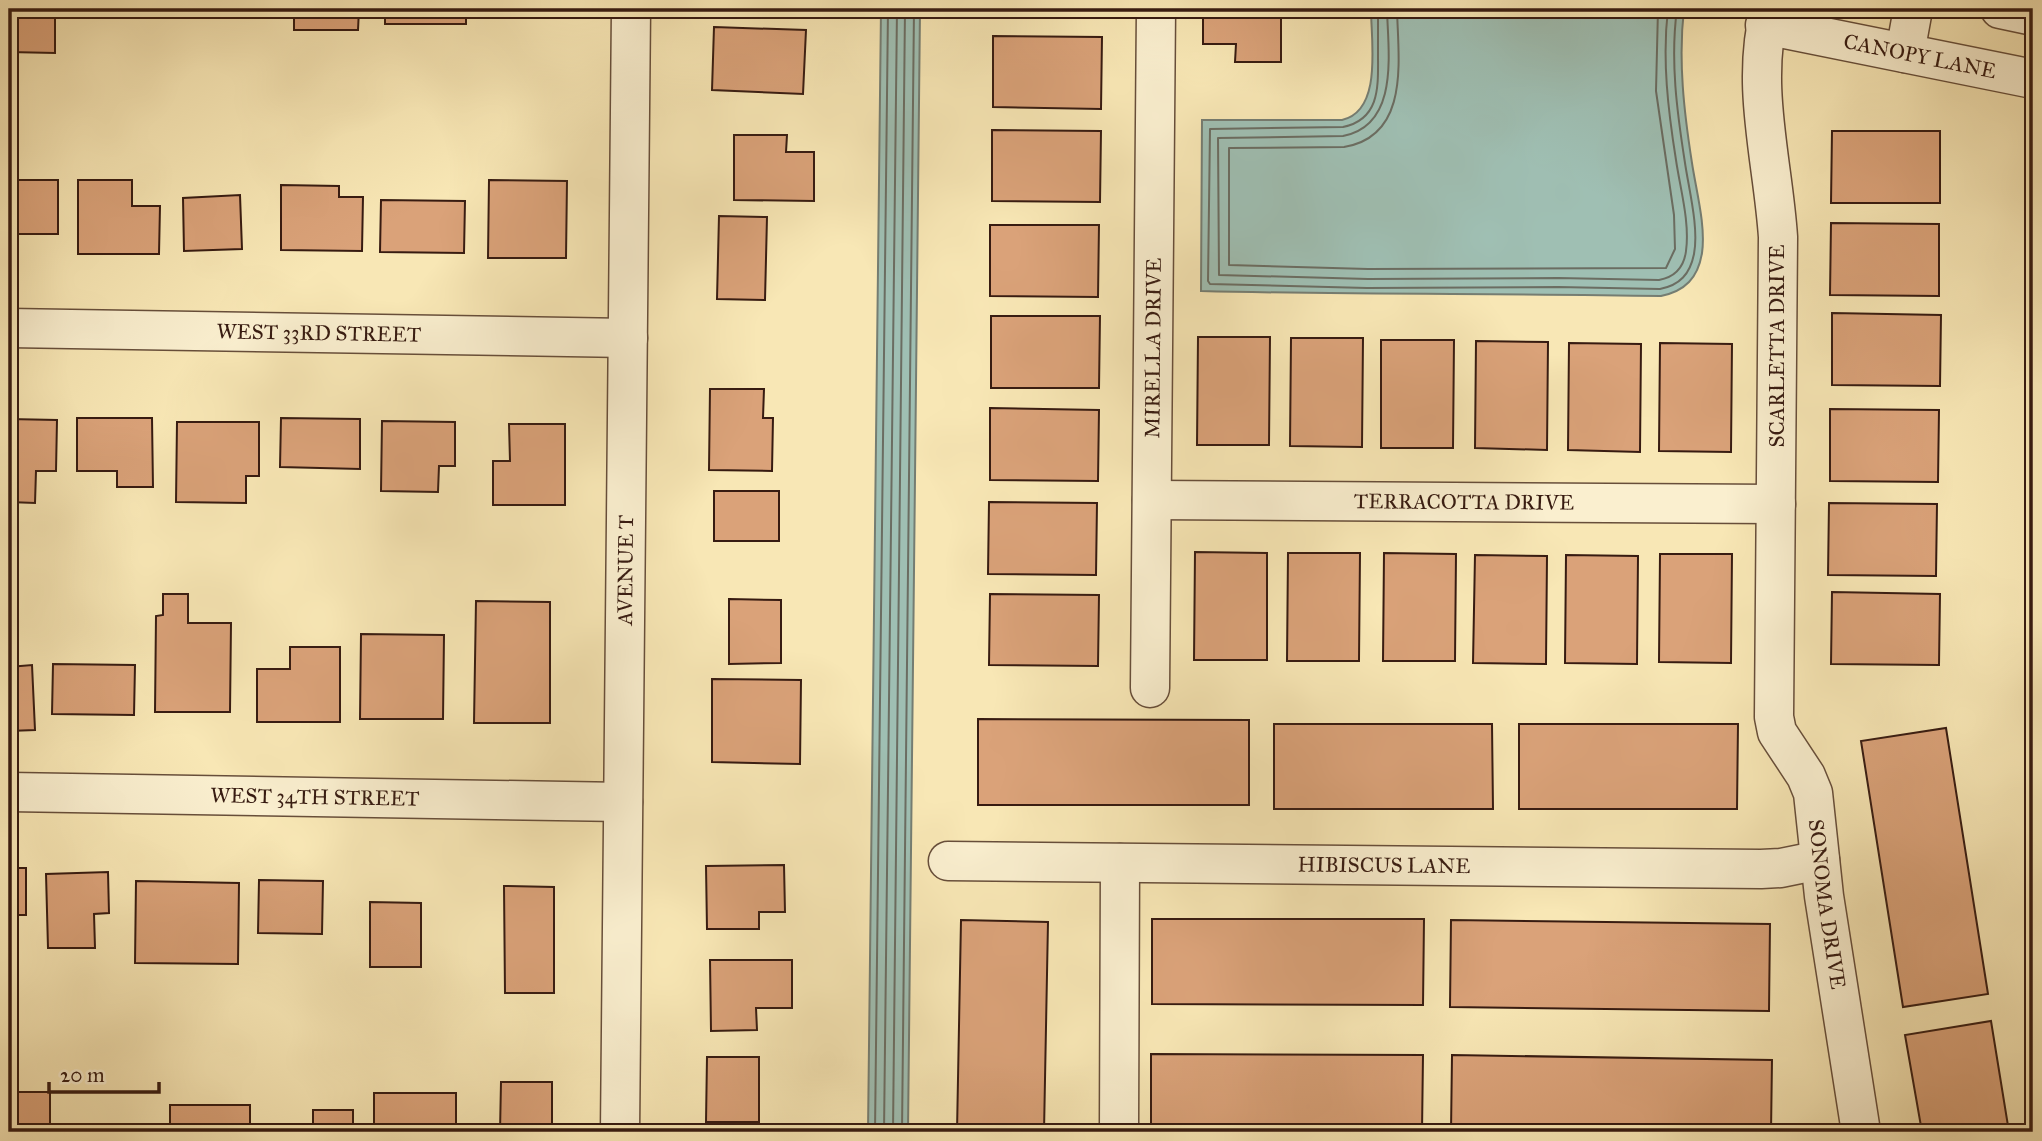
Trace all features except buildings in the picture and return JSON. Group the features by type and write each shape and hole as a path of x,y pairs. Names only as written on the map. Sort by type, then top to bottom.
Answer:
{"street":[{"name":"AVENUE T","path":"620,1132 631,9"},
{"name":"MIRELLA DRIVE","path":"1150,688 1156,9"},
{"path":"1905,53 1913,9"},
{"path":"2000,9 2033,16"},
{"name":"CANOPY LANE","path":"1768,17 1905,53 2033,79"},
{"name":"SCARLETTA DRIVE","path":"1768,17 1761,69 1763,116 1776,198 1778,237 1773,684"},
{"name":"WEST 33RD STREET","path":"9,328 628,338"},
{"name":"TERRACOTTA DRIVE","path":"1152,500 1776,504"},
{"name":"SONOMA DRIVE","path":"1773,684 1777,732 1802,769 1813,793 1820,860 1861,1132"},
{"name":"WEST 34TH STREET","path":"9,792 623,802"},
{"name":"HIBISCUS LANE","path":"948,861 1781,869 1820,860"},
{"path":"1119,1132 1120,863"}],"water":[{"path":"881,9 920,9 908,1132 868,1132"},
{"path":"1371,9 1684,9 1684,105 1703,231 1700,262 1689,282 1677,291 1661,296 1201,291 1202,120 1342,120 1355,114 1364,103 1372,73"}]}
